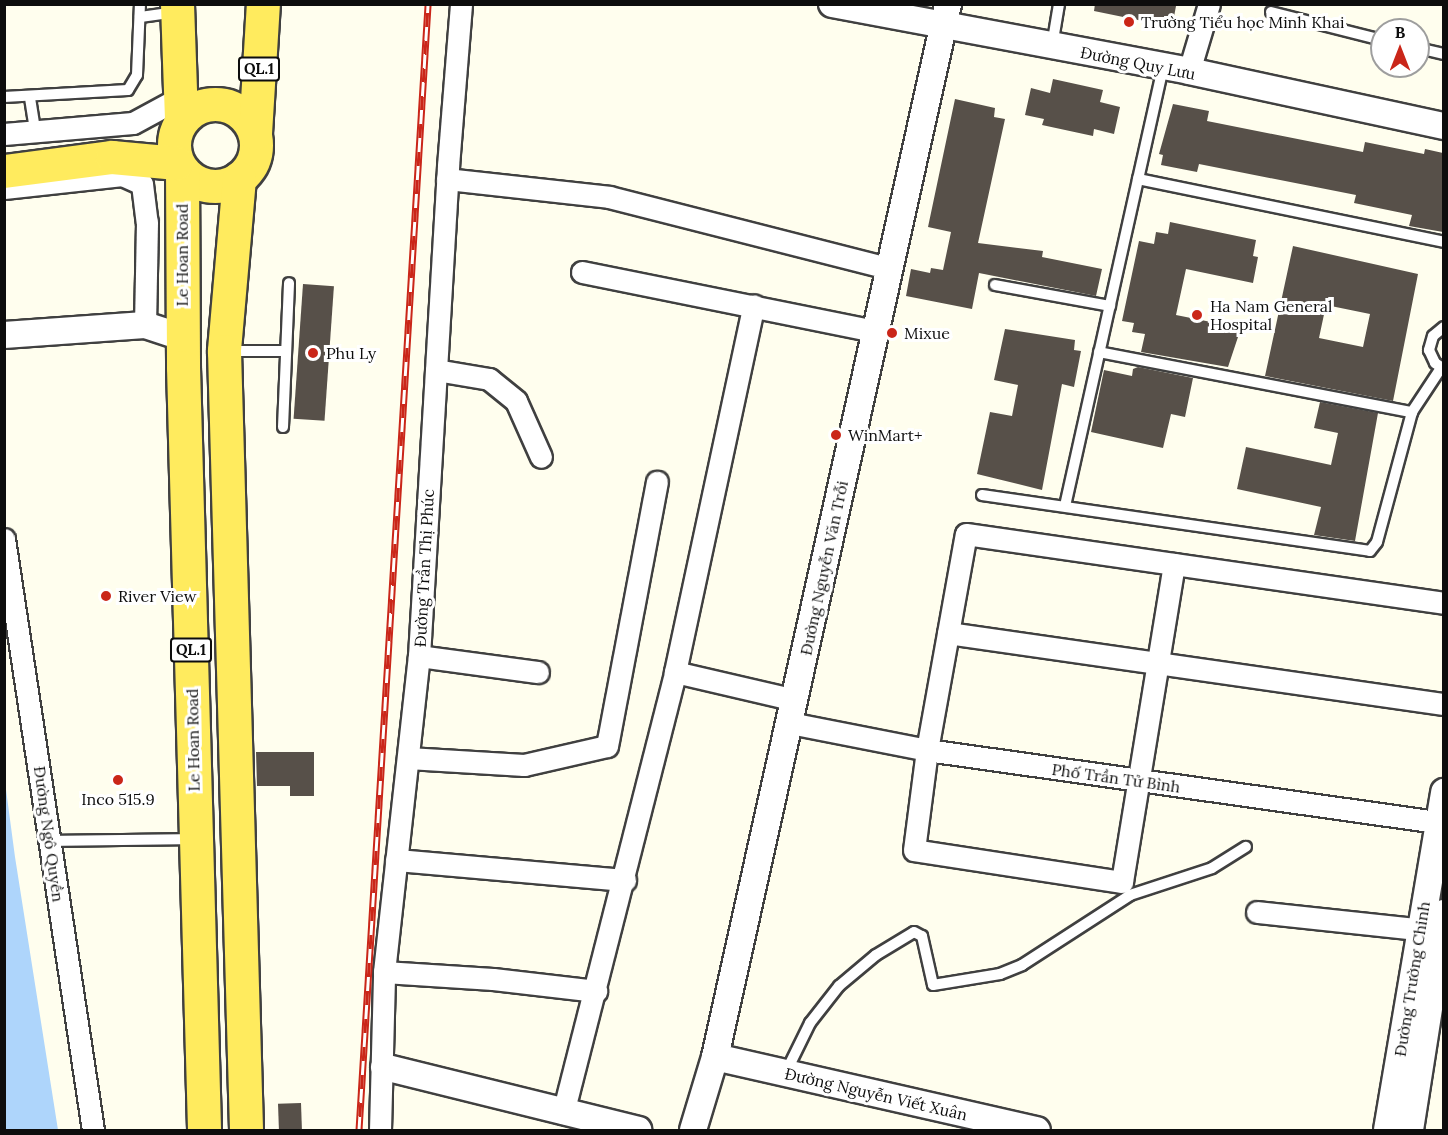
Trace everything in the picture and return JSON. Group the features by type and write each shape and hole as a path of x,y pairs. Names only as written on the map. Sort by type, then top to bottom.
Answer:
{"main road":[{"name":"QL.1","path":"255,133 263,4"},
{"path":"112,157 179,115 215,103 240,112 255,133 254,158 239,178 228,184 209,185 192,179 180,167 173,149 179,115 176,8"},
{"path":"12,176 112,157 180,167"},
{"name":"Le Hoan Road","path":"180,167 204,1131"},
{"name":"QL.1","path":"239,178 224,359 246,1131"},
{"path":"183,352 224,359"},
{"path":"194,762 236,763"}],"street":[{"name":"Đường Trần Thị Phúc","path":"380,1131 384,1066 384,972 418,656 447,179 461,4"},
{"path":"1189,72 1209,4"},
{"name":"Đường Quy Lưu","path":"833,5 946,15 1052,47 1189,72 1443,126"},
{"name":"Đường Nguyễn Văn Trỗi","path":"693,1131 715,1057 793,711 888,268 946,15"},
{"path":"4,134 133,123 179,115"},
{"path":"12,176 122,175 142,184 147,222 145,325"},
{"path":"447,179 609,197 888,268"},
{"path":"582,272 754,304 875,331"},
{"path":"563,1113 625,880 675,672 754,304"},
{"path":"4,335 145,325 183,352"},
{"path":"436,370 489,379 516,401 541,457"},
{"path":"408,758 524,765 607,746 657,482"},
{"path":"1174,564 1137,781 1126,889 914,850 927,750 966,534 1174,564 1443,603"},
{"name":"Đường Ngô Quyền","path":"4,538 93,1131"},
{"path":"948,633 1443,704"},
{"path":"418,656 538,672"},
{"name":"Phố Trần Tử Bình","path":"675,672 793,711 927,750 1441,823"},
{"name":"Đường Trường Chinh","path":"1387,1131 1409,1067 1435,924 1443,792"},
{"path":"396,860 625,880"},
{"path":"1257,912 1435,924"},
{"path":"384,972 493,979 596,992"},
{"name":"Đường Nguyễn Viết Xuân","path":"715,1057 1037,1131"},
{"path":"384,1066 638,1131"},
{"name":"Đường Trường Chinh","path":"1409,1067 1410,1131"}],"lane":[{"path":"4,97 30,98 128,90 137,75 140,4"},
{"path":"1052,47 1059,4"},
{"path":"140,17 176,8"},
{"path":"1271,12 1370,37"},
{"path":"1065,506 1163,67"},
{"path":"30,98 35,131"},
{"path":"1138,178 1443,242"},
{"path":"283,427 289,283"},
{"path":"995,285 1110,306"},
{"path":"982,495 1370,551 1377,542 1412,412 1442,368 1429,350 1433,336 1443,327"},
{"path":"224,359 286,351"},
{"path":"1099,352 1412,412"},
{"path":"50,841 195,839"},
{"path":"786,1073 810,1023 839,986 876,955 914,932 922,936 933,985 1000,975 1022,965 1126,889 1212,868 1246,847"}],"water":[{"path":"5,782 15,857 58,1130 5,1130"}],"building":[{"path":"1095,4 1168,4 1176,6 1172,27 1094,11"},
{"path":"1053,79 1103,90 1100,102 1120,107 1114,134 1094,129 1093,136 1042,125 1044,119 1025,115 1031,88 1050,93"},
{"path":"955,99 995,108 994,117 1005,119 978,243 1043,251 1042,257 1102,269 1096,296 979,273 972,309 906,296 911,269 930,273 931,268 943,270 951,232 928,227"},
{"path":"1173,104 1209,111 1207,121 1363,152 1365,142 1424,154 1425,149 1443,153 1443,232 1409,226 1412,215 1354,203 1356,195 1199,164 1197,172 1161,165 1163,155 1159,154"},
{"path":"1170,222 1256,240 1253,256 1258,257 1253,283 1186,269 1176,315 1241,328 1228,367 1141,352 1145,334 1132,332 1134,323 1122,321 1139,241 1154,244 1156,232 1168,234"},
{"path":"1293,246 1418,274 1393,401 1265,376","holes":["1326,305 1370,314 1363,347 1319,338"]},
{"path":"303,284 334,286 325,421 294,419"},
{"path":"1005,329 1075,340 1074,350 1081,351 1074,387 1062,384 1042,490 977,474 990,412 1012,416 1018,385 994,380"},
{"path":"1138,367 1193,378 1185,417 1171,414 1163,448 1091,432 1104,370 1132,376 1133,369"},
{"path":"1320,402 1378,413 1355,541 1314,535 1321,507 1237,489 1246,447 1331,465 1338,433 1314,428"},
{"path":"256,752 314,752 314,796 290,796 290,786 257,786"},
{"path":"301,1103 302,1130 279,1130 278,1104"}],"railway":[{"path":"359,1130 428,4"}],"place":[{"name":"Trường Tiểu học Minh Khai","path":"1129,22"},
{"name":"Ha Nam General Hospital","path":"1197,315"},
{"name":"Mixue","path":"892,333"},
{"name":"Phu Ly","path":"313,353"},
{"name":"WinMart+","path":"836,435"},
{"name":"River View","path":"106,596"},
{"name":"Inco 515.9","path":"118,780"}]}
